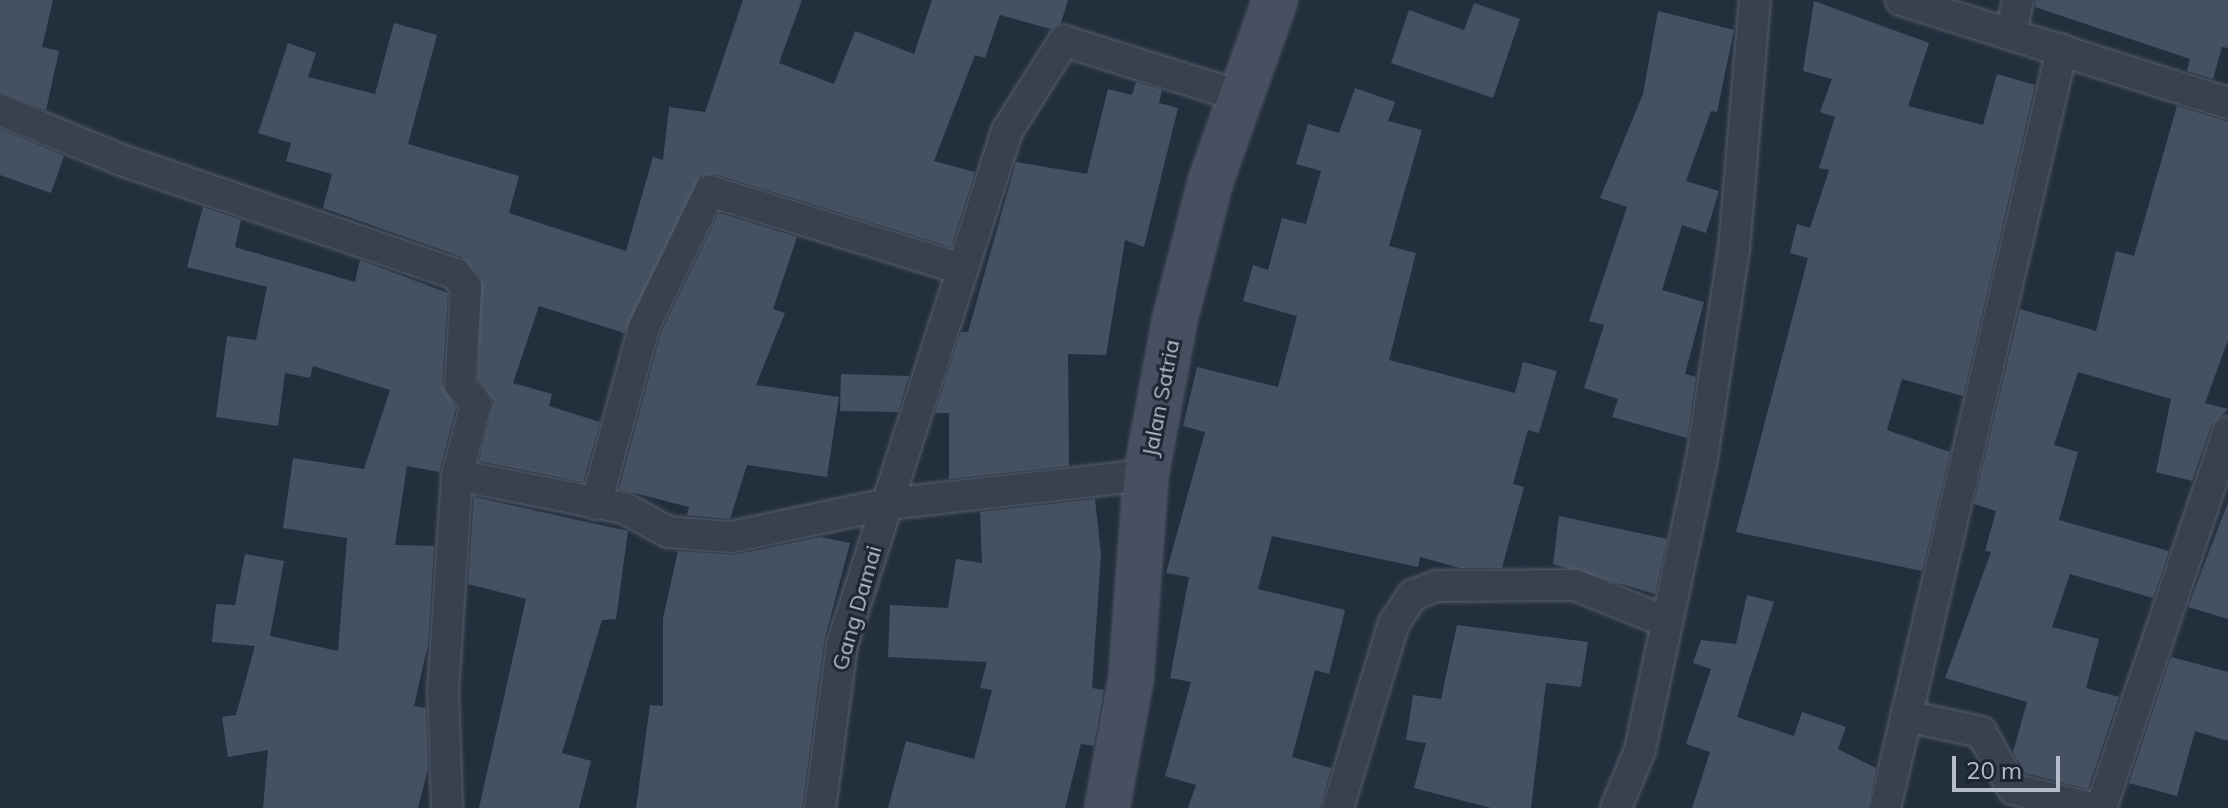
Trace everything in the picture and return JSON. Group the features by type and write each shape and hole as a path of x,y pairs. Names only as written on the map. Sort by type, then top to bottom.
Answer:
{"street":[{"name":"Jalan Satria","path":"1107,808 1131,679 1146,475 1175,319 1240,96 1275,0"},
{"path":"1616,808 1640,750 1664,621 1701,464 1734,249 1755,0"},
{"path":"1901,0 2228,103"},
{"path":"2011,33 2018,0"},
{"name":"Gang Damai","path":"820,808 842,645 888,504 958,268 1007,131 1064,41 1240,96"},
{"path":"1885,808 2062,49"},
{"path":"0,110 124,161 456,274 466,288 468,331 460,385 476,404 457,475 443,691 447,808"},
{"path":"596,504 644,327 710,191 958,268"},
{"path":"2101,808 2228,432"},
{"path":"457,475 624,508 668,532 731,537 888,504 1146,475"},
{"path":"1338,808 1394,623 1413,595 1437,586 1575,585 1664,621"},
{"path":"1906,716 1981,732 2013,789 2091,808"}],"building":[{"path":"0,0 53,0 42,47 59,51 46,110 0,92"},
{"path":"743,0 802,0 779,63 834,84 855,31 914,54 932,0 1068,0 1061,23 1051,29 1000,15 985,58 975,55 934,161 975,172 951,247 715,174 700,176 624,333 539,306 513,383 552,394 549,406 600,422 583,482 479,461 494,401 478,379 481,278 462,257 323,208 332,174 286,161 291,143 258,133 288,43 316,53 308,77 375,94 394,23 437,35 408,144 519,176 509,213 626,251 653,157 663,160 669,107 705,112"},
{"path":"2036,0 2228,0 2228,48 2222,47 2213,79 2187,71 2190,59 2035,7"},
{"path":"1814,1 1929,43 1908,106 1983,125 1997,74 2035,85 1963,396 1902,379 1887,430 1950,452 1922,571 1736,532 1808,258 1790,253 1797,224 1810,228 1829,170 1819,168 1835,117 1820,112 1832,79 1803,71"},
{"path":"1474,3 1520,19 1493,98 1391,63 1409,10 1464,30"},
{"path":"1658,11 1734,30 1717,112 1711,111 1686,181 1719,191 1706,233 1682,225 1662,290 1704,302 1685,374 1696,377 1687,438 1612,417 1618,399 1584,388 1604,325 1589,321 1627,207 1600,198 1643,94"},
{"path":"1136,82 1162,90 1159,103 1178,108 1144,247 1125,240 1106,355 1068,354 1069,466 949,479 949,413 935,413 961,332 968,332 1016,162 1087,174 1108,89 1132,95"},
{"path":"1355,88 1395,102 1388,121 1422,130 1389,246 1416,253 1389,360 1515,393 1523,362 1557,371 1539,433 1528,430 1513,484 1524,487 1502,568 1460,568 1420,557 1418,567 1272,536 1258,589 1345,610 1329,674 1315,670 1292,757 1331,768 1320,808 1188,808 1196,785 1165,776 1191,682 1170,678 1189,577 1166,573 1205,432 1183,426 1197,367 1278,387 1297,316 1243,301 1253,265 1268,270 1282,218 1306,224 1321,171 1296,164 1308,124 1339,133"},
{"path":"2177,106 2228,122 2228,340 2205,403 2228,409 2211,426 2192,481 2156,472 2171,399 2078,372 2054,445 2078,452 2059,520 2169,551 2153,598 2070,574 2052,627 2099,639 2086,688 2119,697 2088,789 2025,773 2013,752 2027,702 1945,678 1991,552 1985,551 1996,511 1974,504 2020,309 2096,331 2116,251 2134,256"},
{"path":"0,129 64,156 51,193 0,175"},
{"path":"203,207 241,220 235,247 355,282 360,260 448,293 442,384 456,408 439,472 407,466 395,545 434,546 428,644 414,706 426,708 428,769 418,808 263,808 268,750 228,757 222,717 236,715 255,646 212,642 216,604 235,605 245,554 284,561 270,636 338,651 347,538 283,528 293,458 364,469 390,390 313,366 310,378 285,373 278,426 216,417 227,336 256,340 267,287 187,267"},
{"path":"719,213 797,237 773,309 785,313 756,385 839,397 827,477 747,465 730,519 687,515 689,507 619,489 661,333"},
{"path":"841,374 909,376 898,412 840,411"},
{"path":"474,497 628,531 616,619 602,620 562,753 591,761 579,808 479,808 526,599 468,584"},
{"path":"1095,499 1101,555 1092,688 1104,690 1094,746 1081,744 1065,808 888,808 906,741 974,759 992,690 980,688 987,662 888,657 890,605 948,608 956,559 982,563 980,512"},
{"path":"2228,502 2228,619 2188,607"},
{"path":"1559,516 1667,539 1655,594 1553,564"},
{"path":"820,537 850,543 824,642 802,808 636,808 650,705 663,706 663,618 678,551 734,555"},
{"path":"1747,595 1774,602 1737,717 1794,736 1802,712 1846,727 1838,749 1876,768 1868,808 1692,808 1710,752 1686,744 1711,669 1693,663 1701,640 1736,644"},
{"path":"1457,625 1588,642 1581,687 1546,683 1531,808 1491,808 1414,788 1426,743 1406,740 1413,695 1441,699"},
{"path":"2171,657 2228,672 2228,741 2195,731 2177,796 2129,783"}]}
